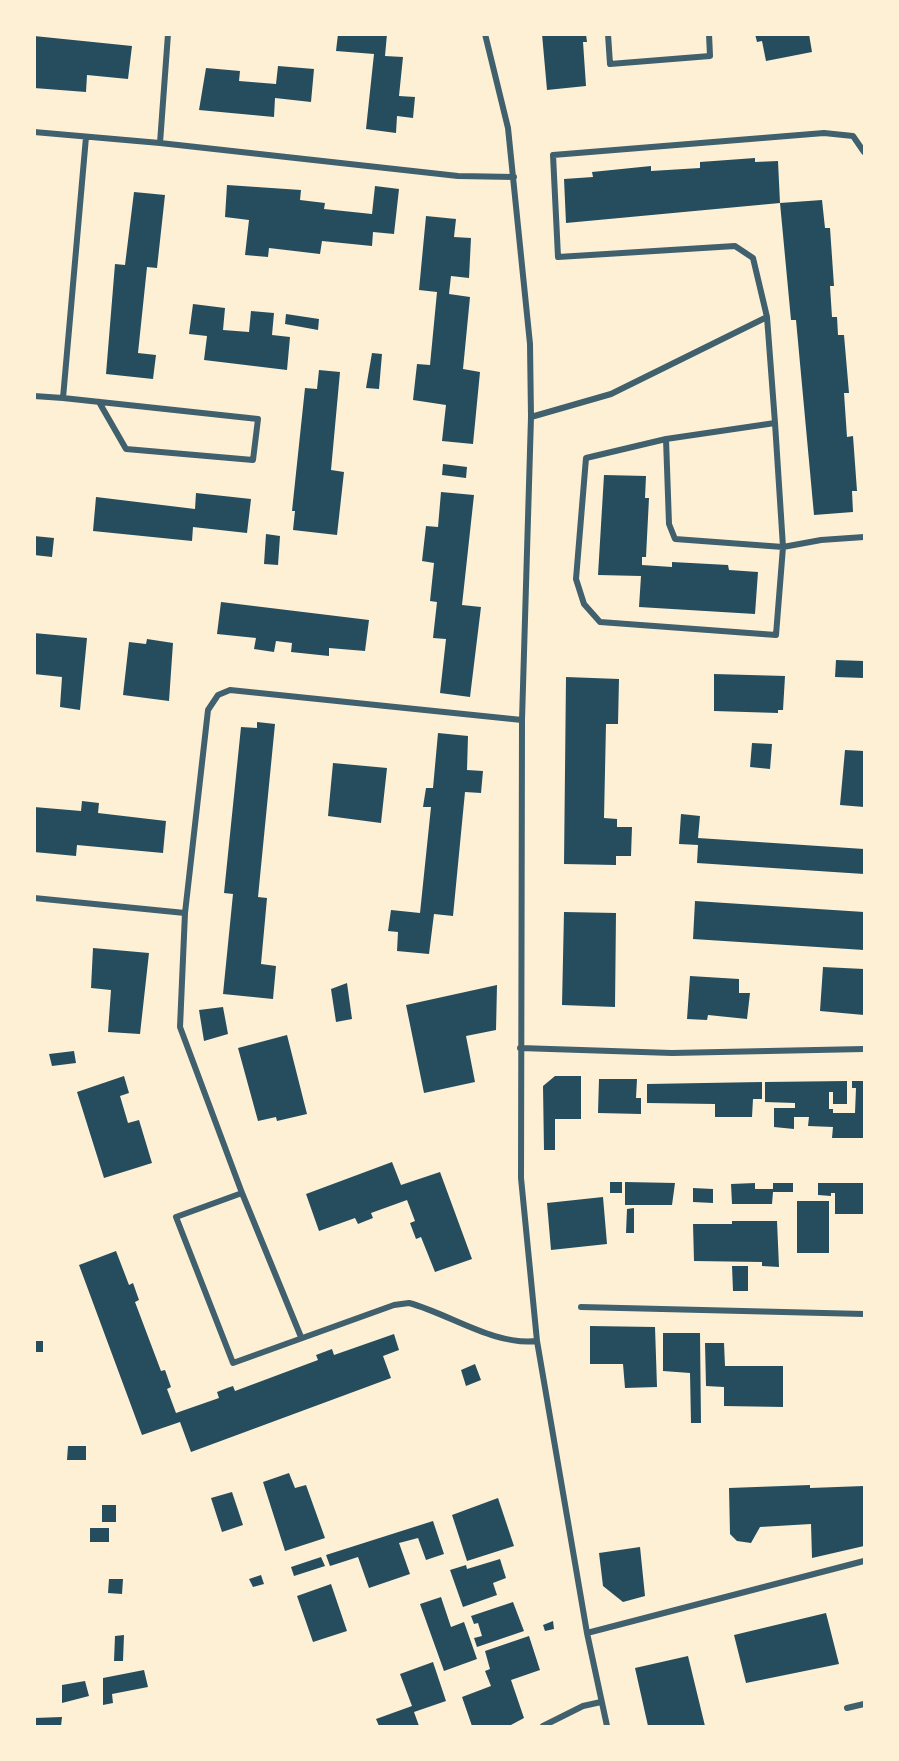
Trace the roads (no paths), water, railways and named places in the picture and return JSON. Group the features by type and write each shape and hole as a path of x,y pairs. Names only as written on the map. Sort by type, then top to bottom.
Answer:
{"street":[{"path":"160,142 168,34"},
{"path":"485,34 508,128 530,344 531,417 522,720 521,1178 537,1341 587,1633 607,1726"},
{"path":"608,34 610,64 710,56 709,34"},
{"path":"34,132 160,142 458,176 514,177"},
{"path":"775,423 666,439 586,458 576,579 584,604 600,622 776,635 783,547 775,423 767,317 753,258 735,246 558,257 553,155 824,133 853,136 864,152"},
{"path":"63,398 86,137"},
{"path":"531,417 611,394 767,317"},
{"path":"34,396 63,398 258,419 253,460 126,449 99,402"},
{"path":"666,439 669,524 675,539 783,547 821,540 864,537"},
{"path":"301,1337 242,1193 180,1027 185,914 208,710 218,695 230,690 522,720"},
{"path":"34,898 185,914"},
{"path":"520,1048 672,1053 864,1049"},
{"path":"242,1193 176,1217 233,1363 394,1305 409,1303 501,1337 522,1343 537,1341"},
{"path":"581,1307 864,1314"},
{"path":"587,1633 864,1562"},
{"path":"543,1726 583,1706 601,1702"},
{"path":"847,1708 864,1704"}]}
